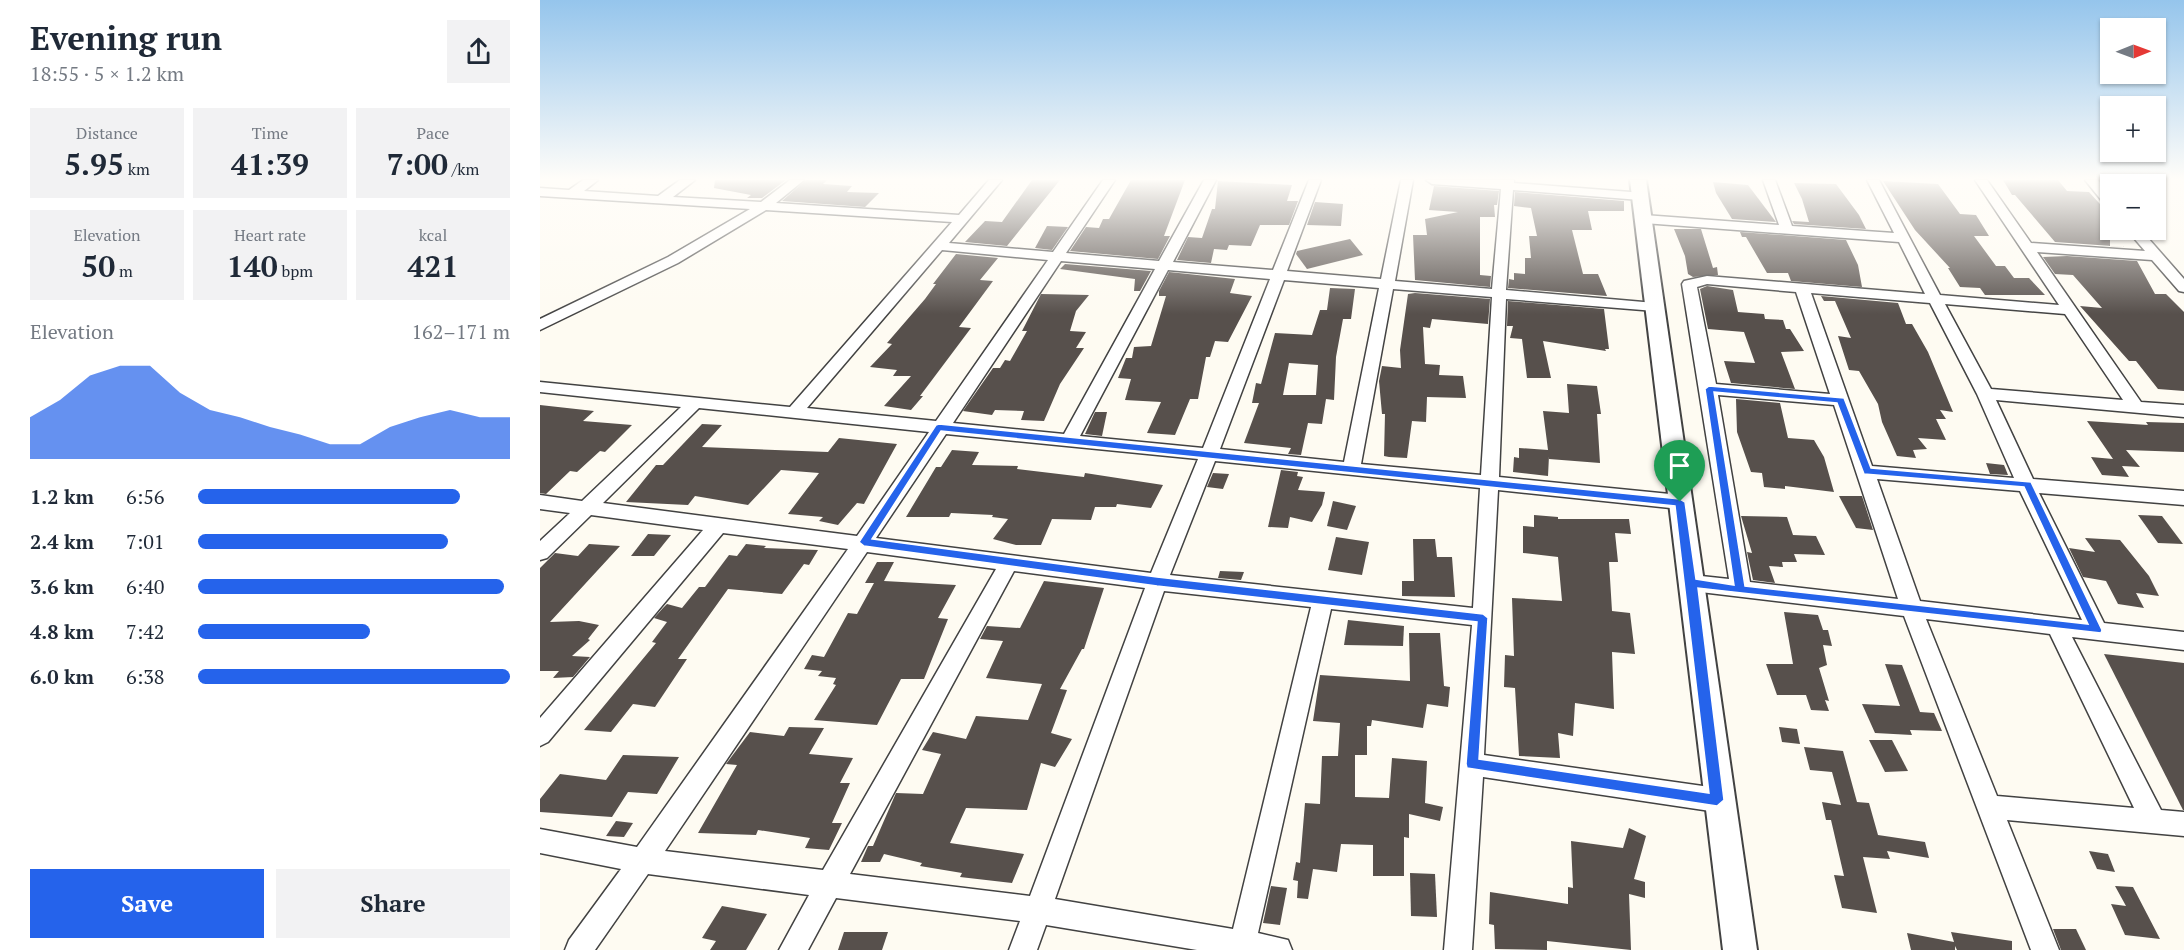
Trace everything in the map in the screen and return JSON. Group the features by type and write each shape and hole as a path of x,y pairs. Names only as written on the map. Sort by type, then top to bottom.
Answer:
{"street":[{"path":"540,325 696,248 736,224"},
{"path":"794,413 957,224"},
{"path":"579,950 864,542 1079,224"},
{"path":"1069,440 1187,224"},
{"path":"1023,950 1157,582 1298,224"},
{"path":"1352,469 1399,224"},
{"path":"1458,950 1483,618 1499,294 1505,224"},
{"path":"1644,224 1692,583 1717,800 1740,950"},
{"path":"1764,224 1787,229 1904,238"},
{"path":"1785,224 1787,229"},
{"path":"1897,224 1985,394 2097,630"},
{"path":"2011,224 2136,407"},
{"path":"2143,240 2184,288"},
{"path":"937,246 1056,258 1279,274 1655,307"},
{"path":"2027,247 2157,256"},
{"path":"1741,590 1709,389 1689,284 1707,280 2068,310"},
{"path":"1802,287 1912,609 2045,950"},
{"path":"540,387 1680,502"},
{"path":"1709,389 1840,400"},
{"path":"1985,394 2184,411"},
{"path":"540,553 696,402"},
{"path":"1867,472 2184,498"},
{"path":"540,502 588,506 717,526 864,542 1157,582 1483,618"},
{"path":"540,735 717,526"},
{"path":"793,950 1010,561"},
{"path":"1692,583 2184,641"},
{"path":"1241,946 1323,601"},
{"path":"2056,625 2153,820"},
{"path":"1472,764 1717,800"},
{"path":"1991,807 2184,824"},
{"path":"540,841 643,861 1038,910 1241,946 1278,950"}],"building":[{"path":"982,224 1024,224 1007,246 965,242"},
{"path":"1101,224 1168,224 1164,236 1170,236 1158,259 1070,251 1086,227 1099,228"},
{"path":"1207,224 1289,224 1260,225 1251,246 1229,245 1227,250 1214,249 1211,263 1177,260 1188,237 1202,238"},
{"path":"1307,224 1341,224 1341,226"},
{"path":"1426,224 1480,224 1480,275 1491,276 1490,287 1415,280 1413,235 1427,235"},
{"path":"1534,224 1591,224 1592,230 1572,230 1583,274 1598,274 1607,296 1508,288 1509,279 1514,280 1514,273 1525,274 1525,258 1531,258 1529,236 1537,236"},
{"path":"1799,224 1864,224 1866,229"},
{"path":"1911,224 1982,224 1989,236 1974,236 1996,266 2005,266 2014,278 2029,278 2045,295 1985,295 1980,288 1960,287 1948,268 1950,268"},
{"path":"2040,224 2100,224 2100,240 2110,240 2110,246 2055,242"},
{"path":"1047,226 1068,227 1052,250 1035,248"},
{"path":"1674,229 1701,229 1713,268 1717,267 1718,275 1693,277 1688,274 1685,256"},
{"path":"1740,232 1846,240 1858,265 1862,287 1791,281 1788,273 1767,273 1746,237 1742,237"},
{"path":"1350,239 1363,255 1307,269 1296,254 1297,251"},
{"path":"956,254 998,258 980,280 993,281 959,327 971,328 911,410 884,406 911,376 893,376 897,370 870,367 892,344 887,343 925,299 936,284 933,284"},
{"path":"2067,256 2137,261 2155,294 2166,294 2184,312 2184,391 2158,389 2136,361 2129,361 2080,306 2102,308 2073,275 2055,274 2043,257"},
{"path":"1065,264 1151,271 1140,291 1134,291 1135,279 1060,269"},
{"path":"1169,272 1235,279 1230,293 1252,296 1228,342 1215,341 1210,357 1206,357 1198,399 1190,399 1175,435 1147,433 1161,402 1125,400 1131,379 1118,378 1126,358 1132,358 1134,347 1151,346 1166,296 1159,296 1159,291"},
{"path":"1707,286 1733,290 1738,312 1764,314 1765,319 1783,320 1786,329 1790,329 1804,351 1781,352 1795,389 1731,383 1724,361 1755,363 1744,332 1708,329 1700,289"},
{"path":"1330,288 1355,289 1351,319 1343,319 1336,357 1334,400 1326,399 1322,424 1308,423 1301,455 1288,454 1291,448 1244,443 1259,403 1252,403 1256,383 1261,384 1275,333 1312,335 1320,310 1327,310","holes":["1289,363 1318,365 1316,395 1283,395"]},
{"path":"1041,294 1089,295 1076,311 1070,331 1086,332 1076,348 1084,348 1060,384 1044,421 1021,420 1024,411 995,410 992,415 963,411 993,368 1000,368 1005,360 1010,361 1027,331 1022,331"},
{"path":"1408,294 1490,299 1488,324 1432,319 1430,328 1423,327 1425,364 1440,365 1439,375 1463,376 1466,398 1427,397 1426,422 1412,421 1407,458 1389,457 1384,456 1385,414 1382,414 1379,381 1382,366 1401,368 1400,350"},
{"path":"1821,296 1898,303 1906,324 1912,324 1928,352 1953,412 1940,410 1946,419 1936,419 1946,440 1918,438 1927,449 1913,450 1916,458 1897,456 1882,422 1878,404 1859,371 1849,370 1838,336 1851,338 1835,301 1824,301"},
{"path":"1508,301 1604,309 1609,349 1605,349 1606,351 1543,341 1551,378 1527,378 1522,339 1510,338 1513,326 1507,326"},
{"path":"1567,384 1597,386 1601,414 1597,414 1600,463 1549,459 1549,456 1548,476 1513,472 1514,457 1519,458 1519,448 1548,450 1543,411 1569,413"},
{"path":"1736,399 1780,403 1788,438 1814,440 1824,457 1834,492 1785,486 1785,489 1764,487 1762,473 1751,472 1737,432"},
{"path":"540,405 594,411 583,421 632,425 605,452 600,451 577,472 570,471 546,494 540,493"},
{"path":"1095,412 1107,412 1102,436 1085,434"},
{"path":"2087,421 2148,425 2146,422 2184,423 2184,452 2126,450 2140,467 2122,466 2129,477 2102,475 2091,457 2113,459"},
{"path":"702,424 722,425 702,447 828,452 839,438 897,444 864,504 857,503 838,525 819,521 823,517 788,514 819,473 781,470 748,505 695,496 688,505 626,502 656,465 663,465"},
{"path":"952,450 979,452 972,465 1018,466 1017,469 1084,477 1085,473 1163,485 1151,508 1117,504 1116,507 1095,507 1091,520 1052,519 1041,545 1016,545 993,539 1008,519 992,517 993,515 951,513 949,517 906,517 936,467 941,467"},
{"path":"1986,463 2004,465 2008,475 1990,474"},
{"path":"1281,470 1298,472 1297,476 1303,477 1298,490 1325,492 1322,505 1312,522 1290,517 1288,528 1268,527"},
{"path":"1213,473 1229,474 1223,489 1207,487"},
{"path":"1839,496 1862,496 1873,530 1856,528"},
{"path":"1333,501 1356,506 1347,530 1327,526"},
{"path":"1534,515 1558,517 1558,519 1629,519 1631,534 1615,533 1618,562 1609,562 1612,611 1630,613 1635,654 1612,652 1614,709 1575,703 1573,736 1558,733 1560,758 1519,756 1515,688 1504,687 1505,655 1514,656 1512,598 1562,601 1558,557 1523,553 1523,526 1534,527"},
{"path":"2138,515 2162,516 2183,544 2158,543"},
{"path":"1741,516 1787,517 1793,535 1816,536 1825,555 1794,554 1797,562 1782,562 1783,567 1769,566 1775,583 1753,580 1747,552 1752,553"},
{"path":"648,534 671,535 654,556 631,556"},
{"path":"1336,537 1369,542 1362,575 1328,570"},
{"path":"2085,538 2120,540 2149,576 2159,596 2136,593 2144,608 2118,604 2106,581 2083,577 2069,548 2095,552"},
{"path":"1413,539 1435,539 1437,557 1452,557 1455,597 1402,596 1402,581 1414,581"},
{"path":"589,544 620,546 550,622 579,621 599,625 588,639 590,640 572,656 590,657 573,677 553,678 559,671 540,671 540,568 555,553 578,556"},
{"path":"746,544 766,546 764,548 818,550 809,565 804,564 782,594 728,589 678,659 687,659 655,707 633,704 611,732 584,730 656,643 652,642 667,622 654,618 667,604 682,608 699,587 705,587 729,555 737,556"},
{"path":"877,562 894,562 884,581 956,585 938,618 948,619 924,679 901,679 877,725 814,720 836,685 833,684 836,678 818,676 822,671 804,669 812,655 824,657 848,613 857,614 874,583 865,583"},
{"path":"1220,571 1244,572 1241,580 1218,578"},
{"path":"1044,581 1104,588 1084,649 1060,689 1067,690 1051,733 1072,739 1055,767 1041,763 1027,810 966,808 950,843 1024,854 1012,883 960,877 962,873 920,866 922,863 884,854 880,862 861,862 868,846 873,846 896,793 923,794 941,754 922,750 933,732 966,739 976,716 1028,720 1042,684 986,678 1003,641 980,639 987,626 1020,628"},
{"path":"1784,612 1818,615 1823,630 1828,630 1832,646 1823,645 1827,665 1819,668 1829,701 1825,700 1829,711 1811,710 1806,695 1777,695 1766,664 1793,664"},
{"path":"1348,620 1404,626 1403,646 1344,645"},
{"path":"1409,633 1440,633 1444,686 1450,687 1448,707 1427,704 1423,728 1372,720 1371,726 1367,726 1367,755 1355,755 1355,797 1389,798 1392,758 1427,761 1425,803 1443,807 1440,821 1409,814 1409,838 1404,837 1404,876 1373,876 1373,845 1341,844 1337,872 1313,869 1308,899 1297,898 1298,881 1293,880 1296,862 1300,863 1305,803 1320,804 1322,756 1338,756 1340,723 1313,721 1320,675 1410,681"},
{"path":"2104,654 2184,663 2184,810 2183,810"},
{"path":"1885,664 1902,665 1920,712 1934,713 1942,731 1910,730 1912,735 1875,733 1862,704 1900,706"},
{"path":"789,727 824,728 809,754 853,758 840,783 850,783 832,823 842,823 829,850 805,848 810,838 758,830 756,835 698,833 737,765 726,764 750,732 784,736"},
{"path":"1779,727 1797,729 1800,744 1782,742"},
{"path":"1869,740 1892,740 1908,771 1885,772"},
{"path":"1804,747 1843,751 1857,802 1869,803 1878,835 1925,842 1929,858 1887,851 1890,859 1863,857 1877,913 1842,908 1834,875 1844,876 1831,820 1826,820 1822,802 1841,805 1832,772 1810,770"},
{"path":"623,755 679,757 657,794 628,792 612,817 540,812 540,799 560,774 606,780"},
{"path":"616,821 633,823 624,837 606,836"},
{"path":"1629,828 1646,836 1634,879 1645,882 1645,898 1629,894 1631,950 1547,941 1547,950 1495,949 1494,925 1489,924 1490,892 1568,904 1568,887 1573,888 1571,841 1623,848"},
{"path":"2089,851 2108,854 2115,872 2097,869"},
{"path":"1410,873 1435,874 1437,917 1411,916"},
{"path":"1271,886 1287,888 1280,925 1263,923"},
{"path":"2115,886 2133,887 2160,939 2125,935 2111,904 2126,906"},
{"path":"722,906 767,914 746,950 710,950 716,941 702,938"},
{"path":"2053,929 2076,929 2086,950 2061,950"},
{"path":"844,932 888,932 882,950 838,950"},
{"path":"1951,932 2012,941 2012,950 1957,950 1955,946 1955,950 1911,950 1907,933 1954,942"}],"route":[{"path":"1680,502 939,428 864,542 1157,582 1483,618 1472,764 1717,800 1692,583 1741,590 2097,630 2063,564 2027,484 1867,472 1840,400 1709,389 1741,590 1692,583 1680,502"}]}
